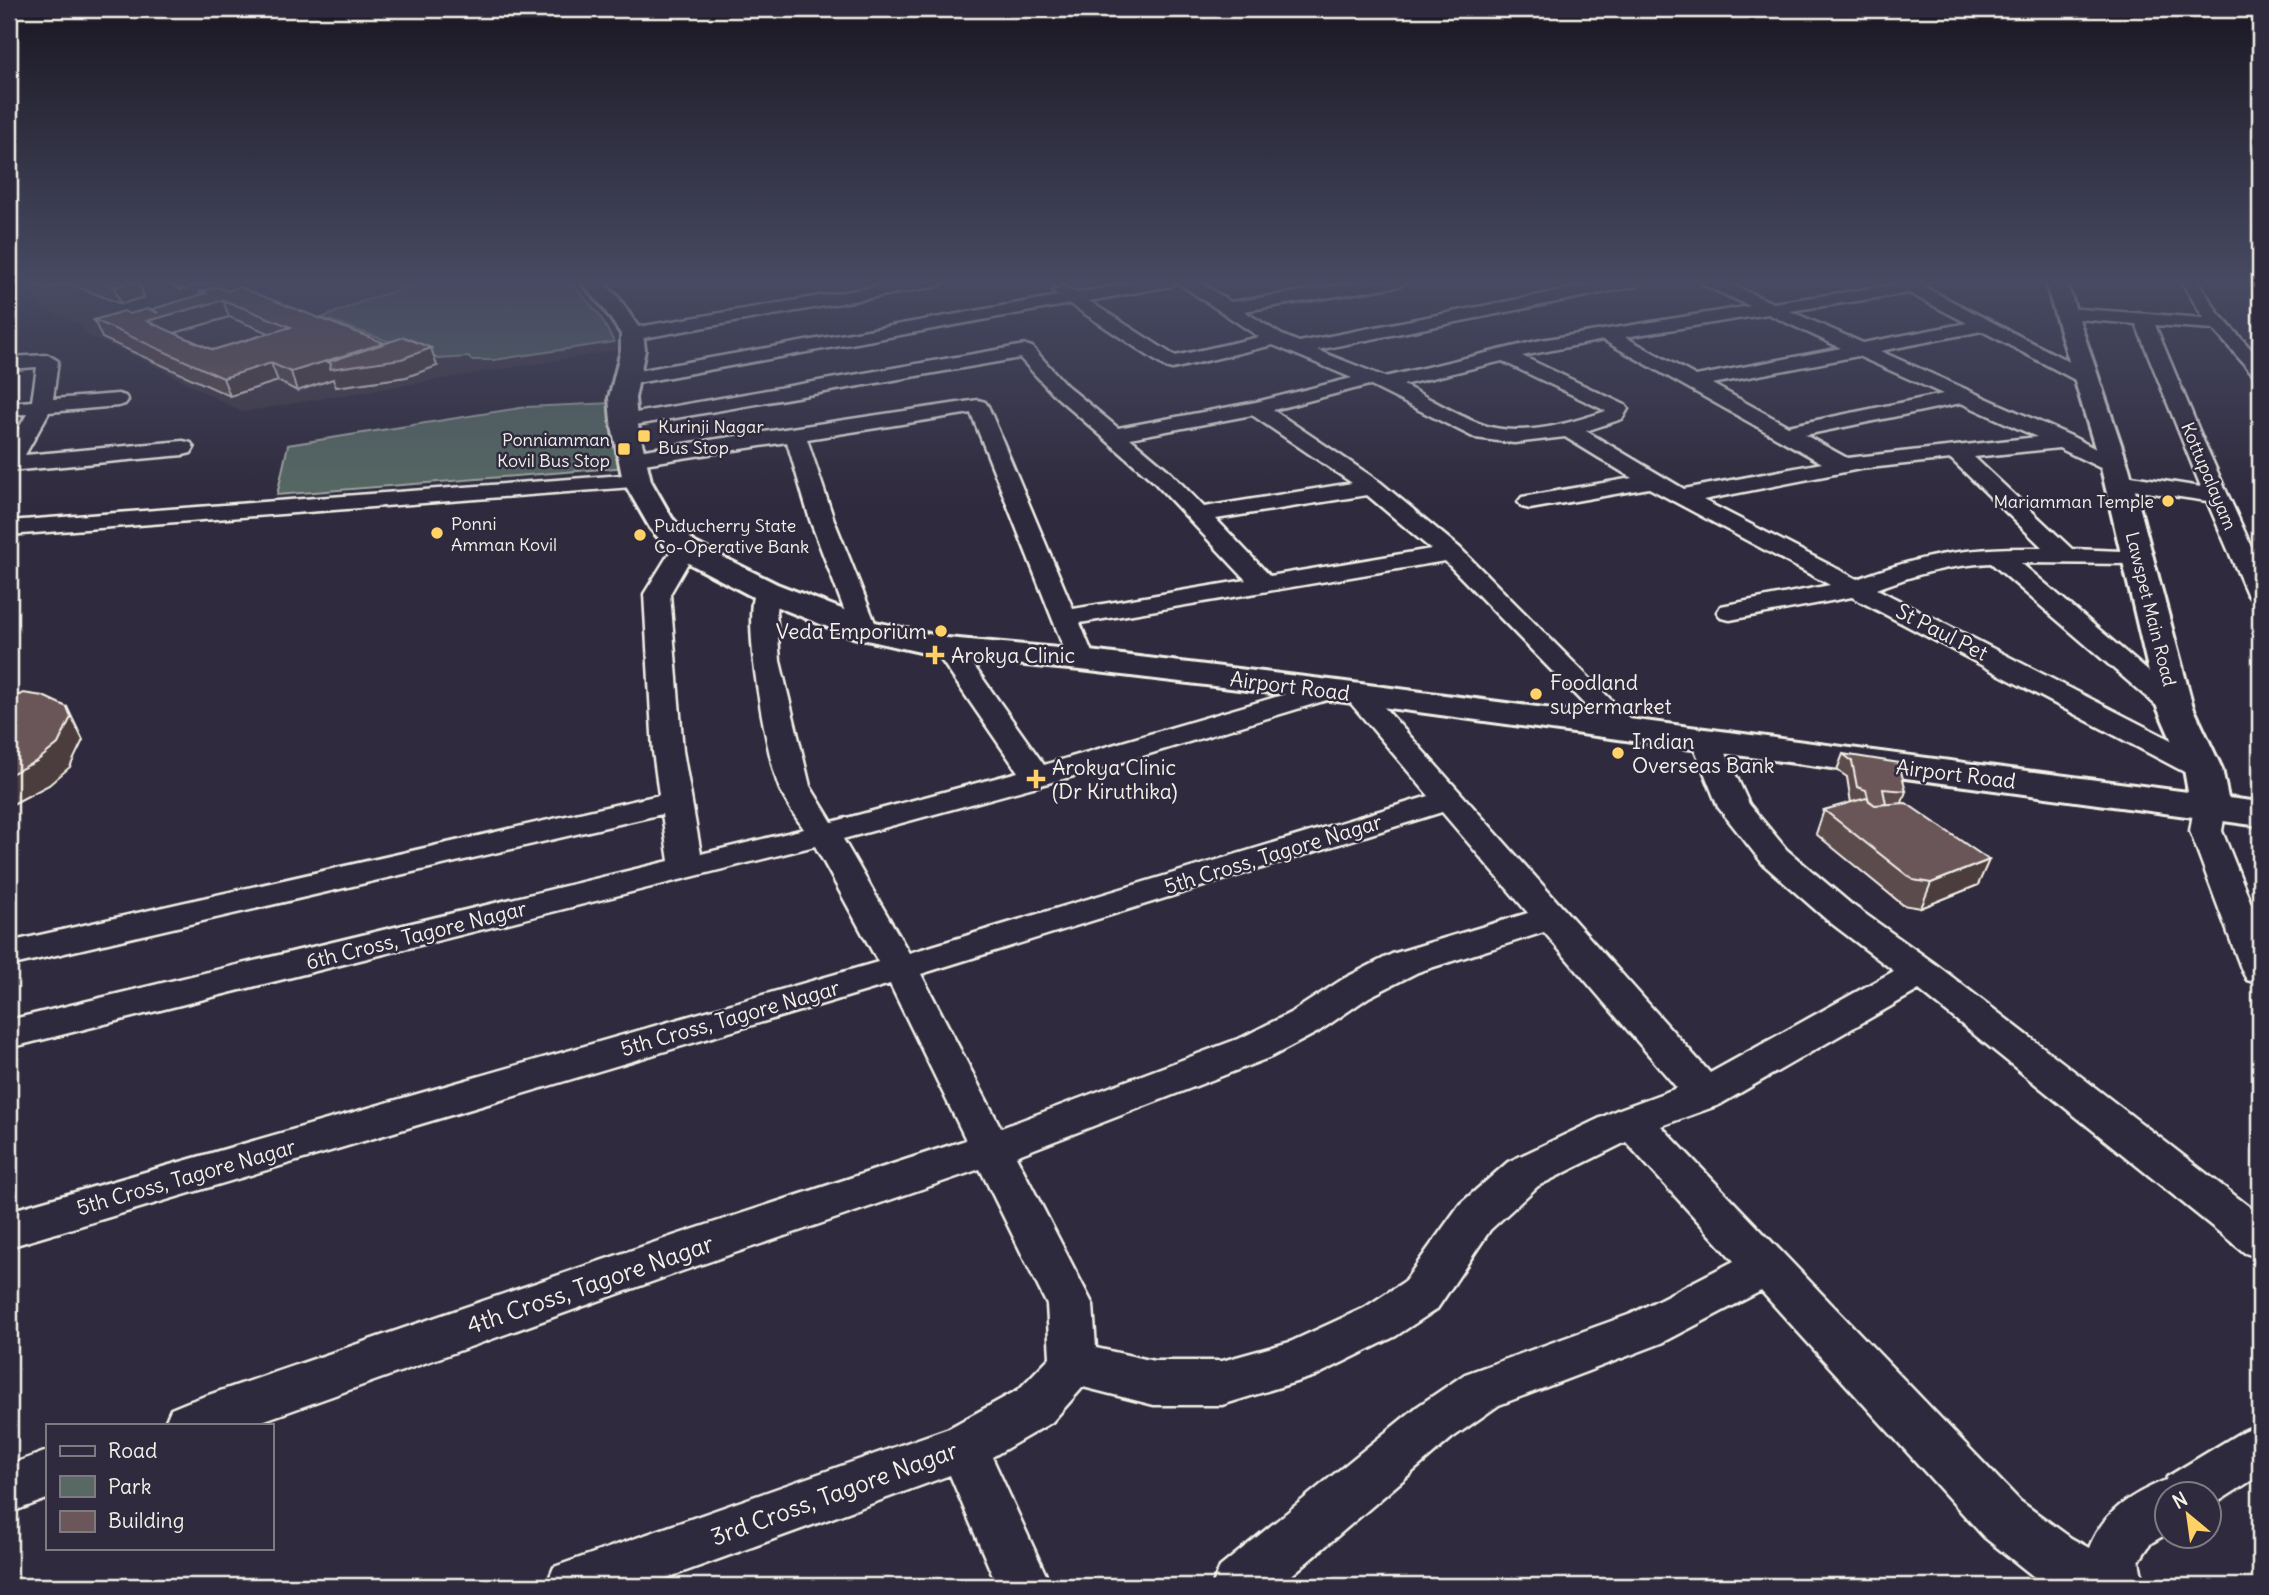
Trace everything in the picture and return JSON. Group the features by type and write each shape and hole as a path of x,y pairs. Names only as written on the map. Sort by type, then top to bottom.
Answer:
{"street":[{"name":"Airport Road","path":"632,355 622,398 624,421 634,470 660,522 684,549 766,592 864,630 947,648 1081,660 1344,692 1707,743 2210,807"},
{"path":"626,379 757,355"},
{"path":"935,355 945,364"},
{"path":"624,421 998,355"},
{"path":"1030,355 1059,390 1160,475 1265,585"},
{"path":"1161,355 1172,363 1204,355"},
{"path":"1314,355 1483,433 1514,438 1569,430 1615,415 1618,409 1505,355"},
{"path":"1114,435 1502,355"},
{"path":"1645,355 1843,465"},
{"path":"1694,382 1830,355"},
{"path":"1877,355 2063,441 2117,475 2217,496"},
{"path":"2043,355 2086,378"},
{"name":"Lawspet Main Road","path":"2079,355 2117,475 2175,706 2203,769 2210,807"},
{"name":"Kottupalayam","path":"2159,355 2260,594"},
{"path":"2246,355 2260,370"},
{"path":"9,363 48,361 42,406 9,463"},
{"path":"1786,433 1964,396"},
{"path":"9,409 118,400"},
{"path":"9,528 634,470 795,434 978,406 1081,660"},
{"path":"1256,408 1372,487 1451,554 1625,730"},
{"name":"St Paul Pet","path":"1569,430 1680,497 2203,769"},
{"path":"795,434 822,520 864,630"},
{"path":"1680,497 1843,465 2063,441"},
{"path":"9,463 183,448"},
{"path":"1956,452 2065,556"},
{"path":"1530,502 1652,481"},
{"path":"1198,515 1372,487"},
{"path":"2231,528 2260,530"},
{"path":"684,549 657,594 668,751 687,869"},
{"path":"1065,618 1451,554"},
{"path":"1997,555 2175,706"},
{"path":"1730,612 1857,588 1907,569 1947,559 1997,555 2137,556"},
{"path":"766,592 766,661 794,786 900,968 1070,1305 1074,1364 1154,1383 1222,1383 1298,1361 1380,1322 1421,1295 1475,1217 1523,1174 1631,1121 1705,1094 1921,972"},
{"path":"947,648 1037,776"},
{"path":"1344,692 1449,800 1705,1094"},
{"name":"6th Cross, Tagore Nagar","path":"9,1034 824,834 1344,692"},
{"path":"1707,743 1734,807 1776,857 1839,912 1921,972 2260,1240"},
{"name":"5th Cross, Tagore Nagar","path":"9,1229 900,968 1449,800"},
{"path":"9,954 676,801"},
{"path":"2260,814 2210,807 2206,831 2260,971"},
{"name":"4th Cross, Tagore Nagar","path":"191,1424 662,1258 992,1148 1257,1047 1305,1022 1356,988 1405,964 1552,918"},
{"path":"1631,1121 2002,1520 2052,1557 2108,1586"},
{"path":"1239,1586 1435,1422 1482,1389 1646,1329 1766,1266"},
{"name":"3rd Cross, Tagore Nagar","path":"573,1586 962,1447 1035,1406 1074,1364"},
{"path":"962,1447 1024,1586"},
{"path":"2206,1480 2260,1447"},
{"path":"9,1489 46,1475"},
{"path":"2117,1586 2112,1555 2133,1525 2154,1512"}],"shaded area":[{"path":"132,355 586,355 242,412"}],"green space":[{"path":"429,355 524,355 494,360 471,360 469,357 439,359"},
{"path":"612,403 627,467 277,495 288,445 526,407"}],"building":[{"path":"173,355 344,355 291,372 271,363 223,378"},
{"path":"348,355 411,355 330,369 331,364 328,362"},
{"path":"23,693 43,696 67,707 71,717 58,744 37,761 9,775 9,700"},
{"path":"1843,754 1899,763 1906,791 1883,789 1886,804 1875,805 1869,801 1866,790 1857,787 1852,761"},
{"path":"1866,798 1875,805 1906,803 1989,860 1931,883 1913,880 1824,810"}],"place":[{"name":"Kurinji Nagar Bus Stop","path":"644,436"},
{"name":"Ponniamman Kovil Bus Stop","path":"624,449"},
{"name":"Mariamman Temple","path":"2168,501"},
{"name":"Ponni Amman Kovil","path":"437,533"},
{"name":"Puducherry State Co-Operative Bank","path":"640,535"},
{"name":"Veda Emporium","path":"941,631"},
{"name":"Arokya Clinic","path":"935,655"},
{"name":"Foodland supermarket","path":"1536,694"},
{"name":"Indian Overseas Bank","path":"1618,753"},
{"name":"Arokya Clinic (Dr Kiruthika)","path":"1036,779"}]}
